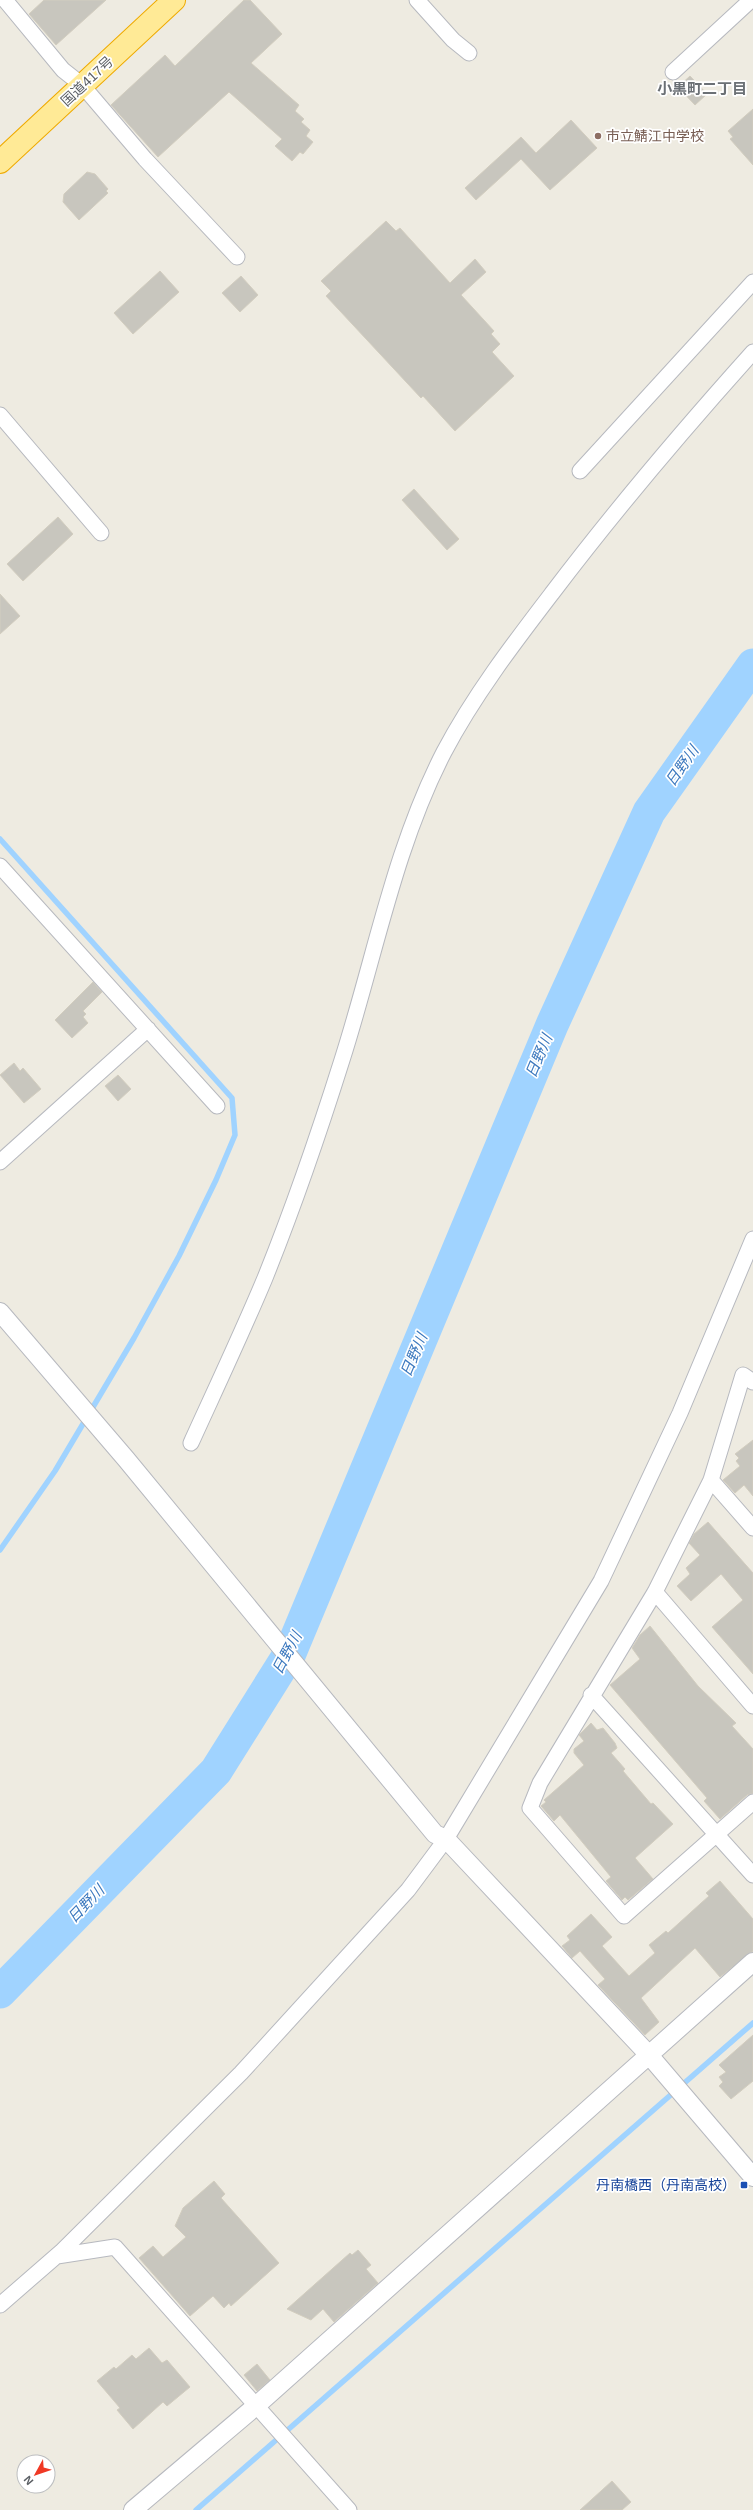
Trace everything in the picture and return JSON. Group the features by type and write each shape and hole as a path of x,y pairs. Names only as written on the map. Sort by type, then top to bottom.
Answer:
{"highway":[{"name":"国道417号","path":"0,162 174,0"}],"street":[{"path":"5,0 64,70 82,85 145,159 237,257"},
{"path":"418,0 453,40 469,53"},
{"path":"673,72 751,0"},
{"path":"580,471 753,282"},
{"path":"191,1443 265,1277 317,1138 347,1044 398,863 420,803 445,750 481,692 611,516 693,418 753,352"},
{"path":"0,415 101,533"},
{"path":"0,866 217,1106"},
{"path":"0,1162 148,1029"},
{"path":"0,2305 57,2256 241,2073 408,1890 600,1581 680,1413 753,1239"},
{"path":"0,1312 126,1459 440,1837 649,2054 753,2177"},
{"path":"753,1382 743,1375 711,1480 655,1592 540,1783 530,1808 624,1916 753,1802"},
{"path":"711,1480 753,1528"},
{"path":"655,1592 753,1706"},
{"path":"592,1695 753,1875"},
{"path":"133,2510 257,2405 753,1962"},
{"path":"57,2256 115,2246 349,2510"}],"building":[{"path":"44,0 106,0 56,45 29,14"},
{"path":"244,0 250,0 282,34 251,63 299,105 295,111 304,119 301,122 310,130 306,136 313,142 303,154 300,152 292,161 275,146 282,139 229,92 158,157 111,105 165,55 175,66"},
{"path":"690,76 707,94 695,105 678,87"},
{"path":"753,109 753,165 730,139 733,137 728,131"},
{"path":"571,120 597,148 550,190 521,159 476,200 465,188 521,137 536,153"},
{"path":"87,172 95,174 108,189 106,191 108,193 79,220 63,202 64,194"},
{"path":"386,221 396,231 400,228 450,283 475,259 486,272 461,295 494,331 491,334 500,344 492,352 514,376 455,431 423,396 421,398 326,296 331,291 321,281"},
{"path":"160,271 179,292 133,334 114,313"},
{"path":"241,276 258,295 240,312 222,293"},
{"path":"414,489 459,539 447,550 402,500"},
{"path":"58,517 73,534 23,581 7,564"},
{"path":"0,594 20,616 0,634"},
{"path":"93,982 102,992 83,1011 86,1014 83,1017 88,1023 72,1038 55,1020"},
{"path":"14,1063 20,1071 23,1068 41,1089 24,1103 0,1075"},
{"path":"118,1075 131,1089 118,1101 105,1086"},
{"path":"753,1440 753,1496 744,1485 735,1493 723,1480 740,1466 736,1461 739,1458 735,1454"},
{"path":"708,1522 753,1573 753,1674 712,1627 743,1600 721,1574 691,1601 677,1586 690,1574 686,1568 700,1555 689,1543 694,1534"},
{"path":"650,1626 698,1686 736,1723 732,1726 753,1749 753,1793 747,1795 720,1819 704,1801 707,1798 610,1685 640,1659 632,1648 640,1635"},
{"path":"591,1723 597,1730 603,1728 615,1743 617,1748 611,1753 625,1769 623,1771 651,1804 653,1803 673,1824 635,1858 653,1879 628,1900 625,1897 622,1900 606,1881 611,1877 560,1815 554,1821 541,1806 546,1802 544,1800 584,1765 574,1753 574,1749 584,1741 579,1735"},
{"path":"720,1881 753,1919 753,1951 720,1977 695,1948 641,1998 659,2022 645,2035 598,1985 605,1979 580,1951 572,1958 562,1946 570,1940 567,1936 591,1914 612,1937 602,1946 629,1976 655,1953 649,1945 666,1931 668,1933 709,1896 706,1893"},
{"path":"753,2035 753,2081 731,2099 719,2086 723,2082 719,2077 726,2072 719,2065"},
{"path":"214,2181 225,2194 221,2198 279,2263 231,2306 229,2303 224,2308 213,2296 190,2316 139,2258 153,2246 163,2257 186,2237 175,2226 183,2208"},
{"path":"358,2250 371,2265 366,2269 378,2283 334,2322 323,2309 311,2320 287,2309 350,2253 352,2255"},
{"path":"149,2348 162,2363 167,2360 190,2387 167,2406 163,2402 133,2429 117,2410 120,2408 97,2381 114,2367 116,2369 132,2355 136,2359"},
{"path":"257,2364 270,2380 257,2391 244,2375"},
{"path":"612,2481 631,2502 622,2510 580,2510"}],"waterway":[{"name":"日野川","path":"0,1992 216,1771 290,1653 552,1025 649,812 753,665"},
{"path":"0,839 232,1098 235,1135 216,1180 179,1256 134,1338 55,1471 0,1550"},
{"path":"196,2510 753,2023"}],"place":[{"name":"市立鯖江中学校","path":"598,136"},
{"name":"丹南橋西（丹南高校）","path":"744,2185"}],"district":[{"name":"小黒町二丁目","path":"702,89"}]}
